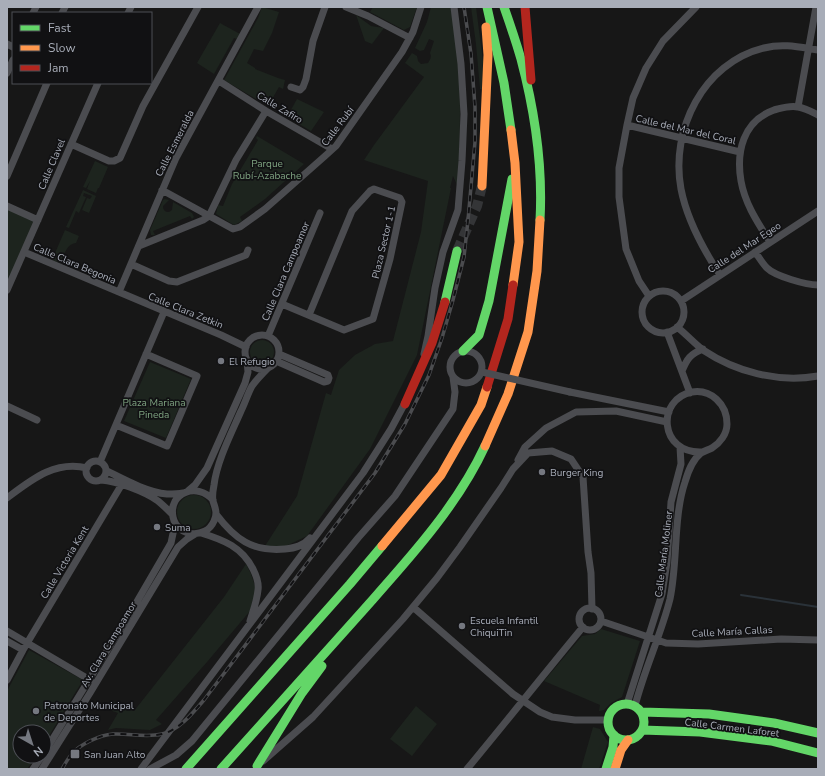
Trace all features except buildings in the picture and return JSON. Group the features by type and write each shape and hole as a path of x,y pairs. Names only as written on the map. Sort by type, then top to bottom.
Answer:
{"main road":[{"path":"186,769 350,584 441,475 481,405 508,319 519,242 514,164 504,84 486,7"},
{"path":"482,186 488,55 486,7"},
{"path":"504,7 521,59 535,122"},
{"path":"221,769 411,557 444,514 478,461 508,394 528,332 537,271 540,215 539,162 525,7"},
{"path":"463,351 479,335 489,301 514,164"},
{"path":"405,404 432,343 443,308 457,251"},
{"path":"256,767 302,693 353,622"},
{"path":"635,707 645,721 642,730 639,735 628,740 623,740 614,735 611,731 608,720 610,714 617,707 635,707 708,714 774,723 818,733"},
{"name":"Calle Carmen Laforet","path":"642,730 700,732 750,738 771,741 818,753"},
{"path":"606,769 613,747 614,735"},
{"path":"615,769 621,750 628,740"}],"street":[{"path":"71,144 111,161 116,161 120,158 144,106 198,7"},
{"name":"Calle Esmeralda","path":"119,292 181,147 258,7"},
{"path":"291,87 300,90 305,84 313,41 325,7"},
{"path":"346,7 410,38"},
{"name":"Calle Rubí","path":"209,216 231,228 236,229 270,205 332,149 388,73 410,38 418,20 421,7"},
{"path":"141,769 358,479 378,450 405,404 422,362 443,252 458,210 464,114 461,64 454,7"},
{"path":"649,296 639,281 626,249 619,197 619,168 633,98 646,68 663,42 696,7"},
{"path":"798,107 816,7"},
{"path":"720,275 692,224 681,188 679,165 681,138 693,104 716,75 746,54 764,48 795,45 818,50"},
{"path":"7,73 12,62"},
{"name":"Calle Zafiro","path":"218,82 332,149"},
{"path":"7,176 47,84"},
{"name":"Calle Clavel","path":"7,290 98,84"},
{"path":"770,242 750,210 741,181 740,152 745,137 751,125 767,113 784,107 798,107 818,115"},
{"path":"139,246 203,220 209,216 236,160 266,111"},
{"name":"Calle del Mar del Coral","path":"627,125 740,152"},
{"name":"Plaza Sector 1-1","path":"282,304 309,314 344,330 373,319 390,259 402,202 400,198 374,189 370,191 352,211 309,314"},
{"path":"162,190 209,216"},
{"path":"7,206 38,220"},
{"name":"Calle del Mar Egeo","path":"681,301 818,211"},
{"name":"Calle Clara Campoamor","path":"268,336 320,213"},
{"path":"131,264 169,281 177,282 246,255 248,250"},
{"name":"Calle Clara Begonia","path":"24,252 119,292"},
{"path":"755,252 768,269 796,282 809,285 818,285"},
{"path":"658,291 673,293 681,301 684,314 680,323 678,327 667,332 661,333 650,328 642,318 642,306 649,296 658,291"},
{"name":"Calle Clara Zetkin","path":"119,292 246,347"},
{"path":"100,462 164,312"},
{"path":"678,327 703,349 731,365 752,373 771,377 804,379 818,376"},
{"path":"667,332 690,393"},
{"path":"172,514 175,502 185,492 196,485 207,468 245,382 248,372 247,360 245,356 246,347 252,338 257,335 268,336 277,343 277,358 252,386 227,442 214,484 213,500 216,514 212,526 198,534"},
{"path":"682,371 687,359 703,349"},
{"path":"150,769 176,755 192,741 358,538 395,496 453,408 455,392 453,378 449,369 451,360 454,356 463,351 473,353 478,356 481,361 482,372 476,380 466,384 456,381 453,378"},
{"path":"116,425 168,446 197,376 146,354"},
{"path":"277,358 328,375 328,381 324,382 277,358"},
{"path":"247,360 254,367 264,369 268,367"},
{"path":"482,372 669,412"},
{"path":"700,392 710,394 724,407 727,416 727,426 722,439 711,449 702,452 694,452 680,447 668,432 667,422 669,412 674,403 681,396 690,393 700,392"},
{"path":"7,406 37,420"},
{"path":"256,767 313,717 438,578 502,488 525,447 546,428 576,412 616,411 667,422"},
{"name":"Calle María Moliner","path":"635,707 649,637 662,594 666,568 671,502 681,464 680,447"},
{"path":"513,469 528,454 552,451 571,459 583,477 591,573 592,609"},
{"name":"Calle María Moliner","path":"635,707 669,601 673,583 680,505 684,483 690,468 702,452"},
{"path":"101,480 105,476 106,470 104,465 100,462 92,462 87,468 87,474 90,479 122,484 159,501 172,514 176,524 182,531 221,539 237,548 245,556 256,574 259,589 248,628"},
{"path":"7,498 46,471 60,467 73,466 87,468"},
{"path":"106,470 155,491 168,494 197,490 206,494 213,500"},
{"path":"216,514 227,529 246,543 258,548 272,550 298,547 306,543 358,479"},
{"name":"Calle Victoria Kent","path":"7,680 23,650 122,484"},
{"name":"Av. Clara Campoamor","path":"52,740 90,680 171,543 176,524"},
{"name":"Av. Clara Campoamor","path":"42,769 90,693 178,547 187,539 198,534"},
{"path":"413,607 523,701 540,712 552,717 575,720 608,720"},
{"path":"588,609 592,609 599,612 601,621 595,630 590,630 583,627 579,621 582,613 588,609"},
{"name":"Calle María Callas","path":"601,621 666,643 698,644 781,639 818,640"},
{"path":"467,769 583,627"},
{"path":"7,631 90,680"},
{"path":"7,642 23,650"}],"green space":[{"path":"262,7 279,12 272,33 263,51 254,49 247,63 255,69 285,80 283,89 279,87 268,106 224,80 258,18"},
{"path":"373,7 417,7 410,27 404,30 370,12"},
{"path":"431,7 451,7 455,32 460,95 458,187 453,176 417,355 370,449 307,536 286,546 265,546 297,496 326,393 331,395 339,370 355,355 375,344 393,341 421,232 428,181 364,160 424,77 405,63 412,53 417,56 418,61 421,64 428,63 430,60 430,53 434,41 429,39 424,50 420,51 415,48 427,22"},
{"path":"471,7 476,7 483,61 482,89 480,89"},
{"path":"356,15 371,26 384,28 372,44 365,41"},
{"path":"220,23 240,34 237,39 234,38 214,74 197,63"},
{"path":"297,99 324,112 311,131 287,117"},
{"name":"Parque Rubí-Azabache","path":"257,136 304,164 265,199 240,217 242,221 234,225 216,214 218,205 223,206 232,184 258,140 256,138"},
{"path":"95,161 108,167 96,193 87,189 90,181 86,188 83,187"},
{"path":"83,190 96,196 89,213 82,210 87,198 90,199 92,196 84,193 83,196 86,197 79,213 76,211 69,228 66,227"},
{"path":"163,200 169,200 163,206 165,211 169,212 172,210 173,202 192,213 194,217 192,219 190,216 153,231 155,235 151,235 150,230"},
{"path":"7,206 38,220 7,290"},
{"path":"65,230 79,236 76,243 68,248 60,263 52,260"},
{"path":"262,340 271,343 274,352 271,361 262,364 253,361 250,352 253,343"},
{"name":"Plaza Mariana Pineda","path":"150,362 191,379 166,438 124,421"},
{"path":"194,495 206,500 211,512 206,524 194,529 182,524 177,512 182,500"},
{"path":"246,564 256,589 250,611 156,720 162,724 150,730 116,728 108,730 118,713 104,708 111,700 134,711 224,597"},
{"path":"601,629 640,641 622,697 611,703 604,710 599,711 600,705 544,681 582,636 595,634"},
{"name":"Patronato Municipal de Deportes","path":"29,650 83,680 52,731 52,724 12,724 12,764 31,764 27,769 7,769 7,691"},
{"path":"416,706 437,724 412,756 390,739"},
{"path":"593,727 600,729 608,742 599,769 581,769"}],"waterway":[{"path":"741,595 818,607"}],"tunnel":[{"path":"457,251 477,206 482,186"}],"railway":[{"path":"62,769 69,757 76,750 96,738 113,734 149,736 162,734 174,729 190,716 204,700 375,473 405,424 429,375 442,338 464,257 475,142 475,107 471,54 464,7"}],"traffic: fast":[{"path":"487,7 504,83 511,130"},
{"path":"504,7 521,59 534,119 539,159 541,200 540,220"},
{"path":"463,351 479,335 489,301 512,179"},
{"path":"445,302 457,251"},
{"path":"221,769 411,556 459,492 485,446"},
{"path":"186,769 382,546"},
{"path":"257,766 302,693 322,666"},
{"path":"630,704 639,709 643,715 644,722 643,729 639,735 630,740 622,740 613,735 609,729 608,718 613,709 619,705 630,704"},
{"path":"642,712 709,714 774,723 818,733"},
{"path":"642,730 700,732 771,741 818,753"},
{"path":"606,769 613,747 614,735"}],"traffic: slow":[{"path":"482,186 488,55 486,27"},
{"path":"511,130 515,163 519,242 513,285"},
{"path":"485,446 508,394 528,332 537,271 540,220"},
{"path":"382,546 441,475 481,405 487,387"},
{"path":"615,769 621,750 628,740"}],"traffic: jam":[{"path":"525,7 531,80"},
{"path":"487,387 508,319 513,285"},
{"path":"405,404 432,343 445,302"}],"place":[{"name":"El Refugio","path":"221,361"},
{"name":"Burger King","path":"542,472"},
{"name":"Suma","path":"157,527"},
{"name":"Escuela Infantil ChiquiTin","path":"462,626"},
{"name":"Patronato Municipal de Deportes","path":"36,711"},
{"name":"San Juan Alto","path":"75,754"}]}
